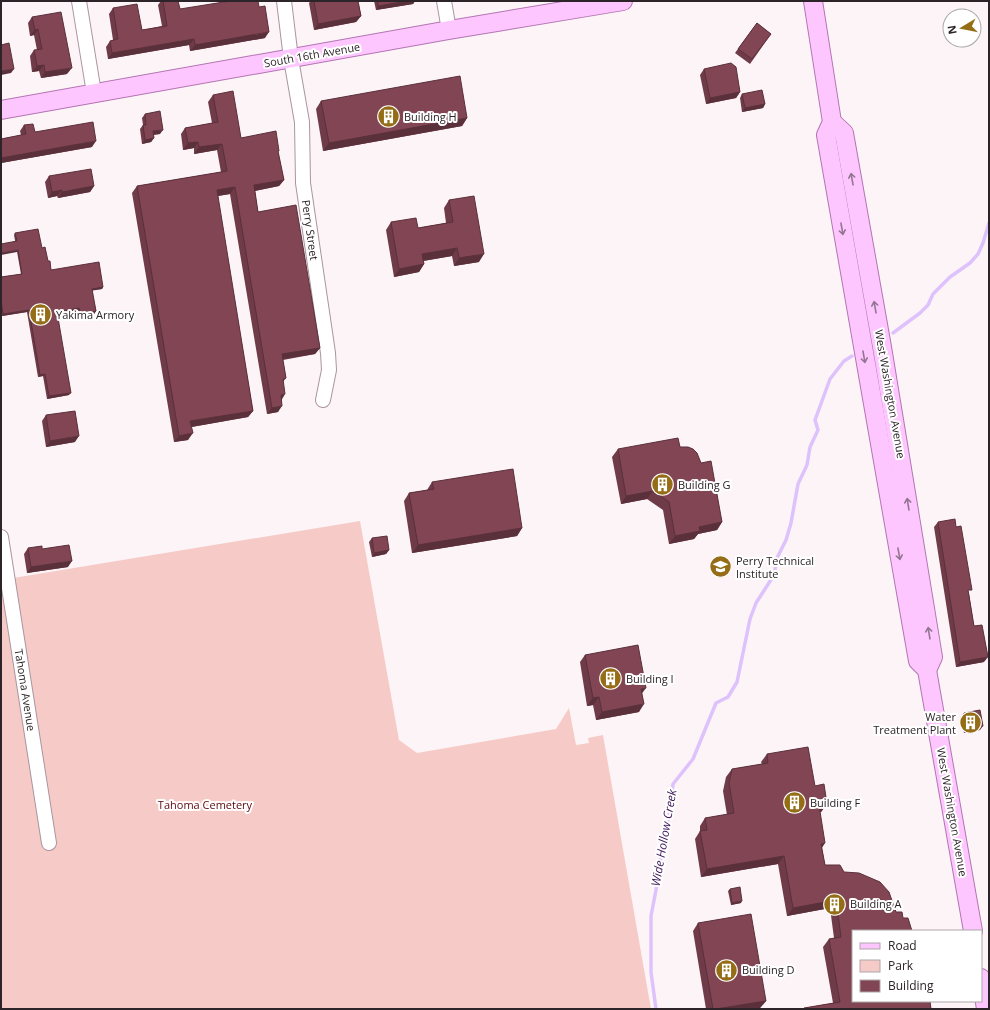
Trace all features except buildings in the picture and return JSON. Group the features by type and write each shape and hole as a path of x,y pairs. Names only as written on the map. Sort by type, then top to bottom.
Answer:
{"main road":[{"name":"South 16th Avenue","path":"1,110 449,30 623,1"},
{"name":"West Washington Avenue","path":"813,1 832,122 844,133 882,347 933,657 927,670 973,930"},
{"path":"982,984 986,1009"}],"street":[{"path":"79,1 94,93"},
{"name":"Perry Street","path":"284,1 291,59 302,122 304,183 330,370 323,400"},
{"path":"444,1 449,30"},
{"name":"Tahoma Avenue","path":"1,537 49,843"}],"green space":[{"name":"Tahoma Cemetery","path":"360,521 399,740 417,753 556,729 569,708 576,745 589,743 588,738 603,735 651,1009 1,1009 1,580"}],"waterway":[{"name":"Wide Hollow Creek","path":"893,333 920,313 928,305 933,294 950,277 970,263 978,254 989,223"},
{"name":"Wide Hollow Creek","path":"656,1009 651,972 651,916 660,869 661,851 669,816 673,784 693,759 716,703 728,697 737,682 750,619 756,603 774,575 777,558 786,540 791,523 798,484 807,465 810,447 818,430 815,420 830,379 844,361 852,356"}],"place":[{"name":"Building H","path":"389,117"},
{"name":"Yakima Armory","path":"41,315"},
{"name":"Building G","path":"663,485"},
{"name":"Perry Technical Institute","path":"721,567"},
{"name":"Building I","path":"610,679"},
{"name":"Water Treatment Plant","path":"971,723"},
{"name":"Building F","path":"794,803"},
{"name":"Building A","path":"835,904"},
{"name":"Building D","path":"726,970"}]}
